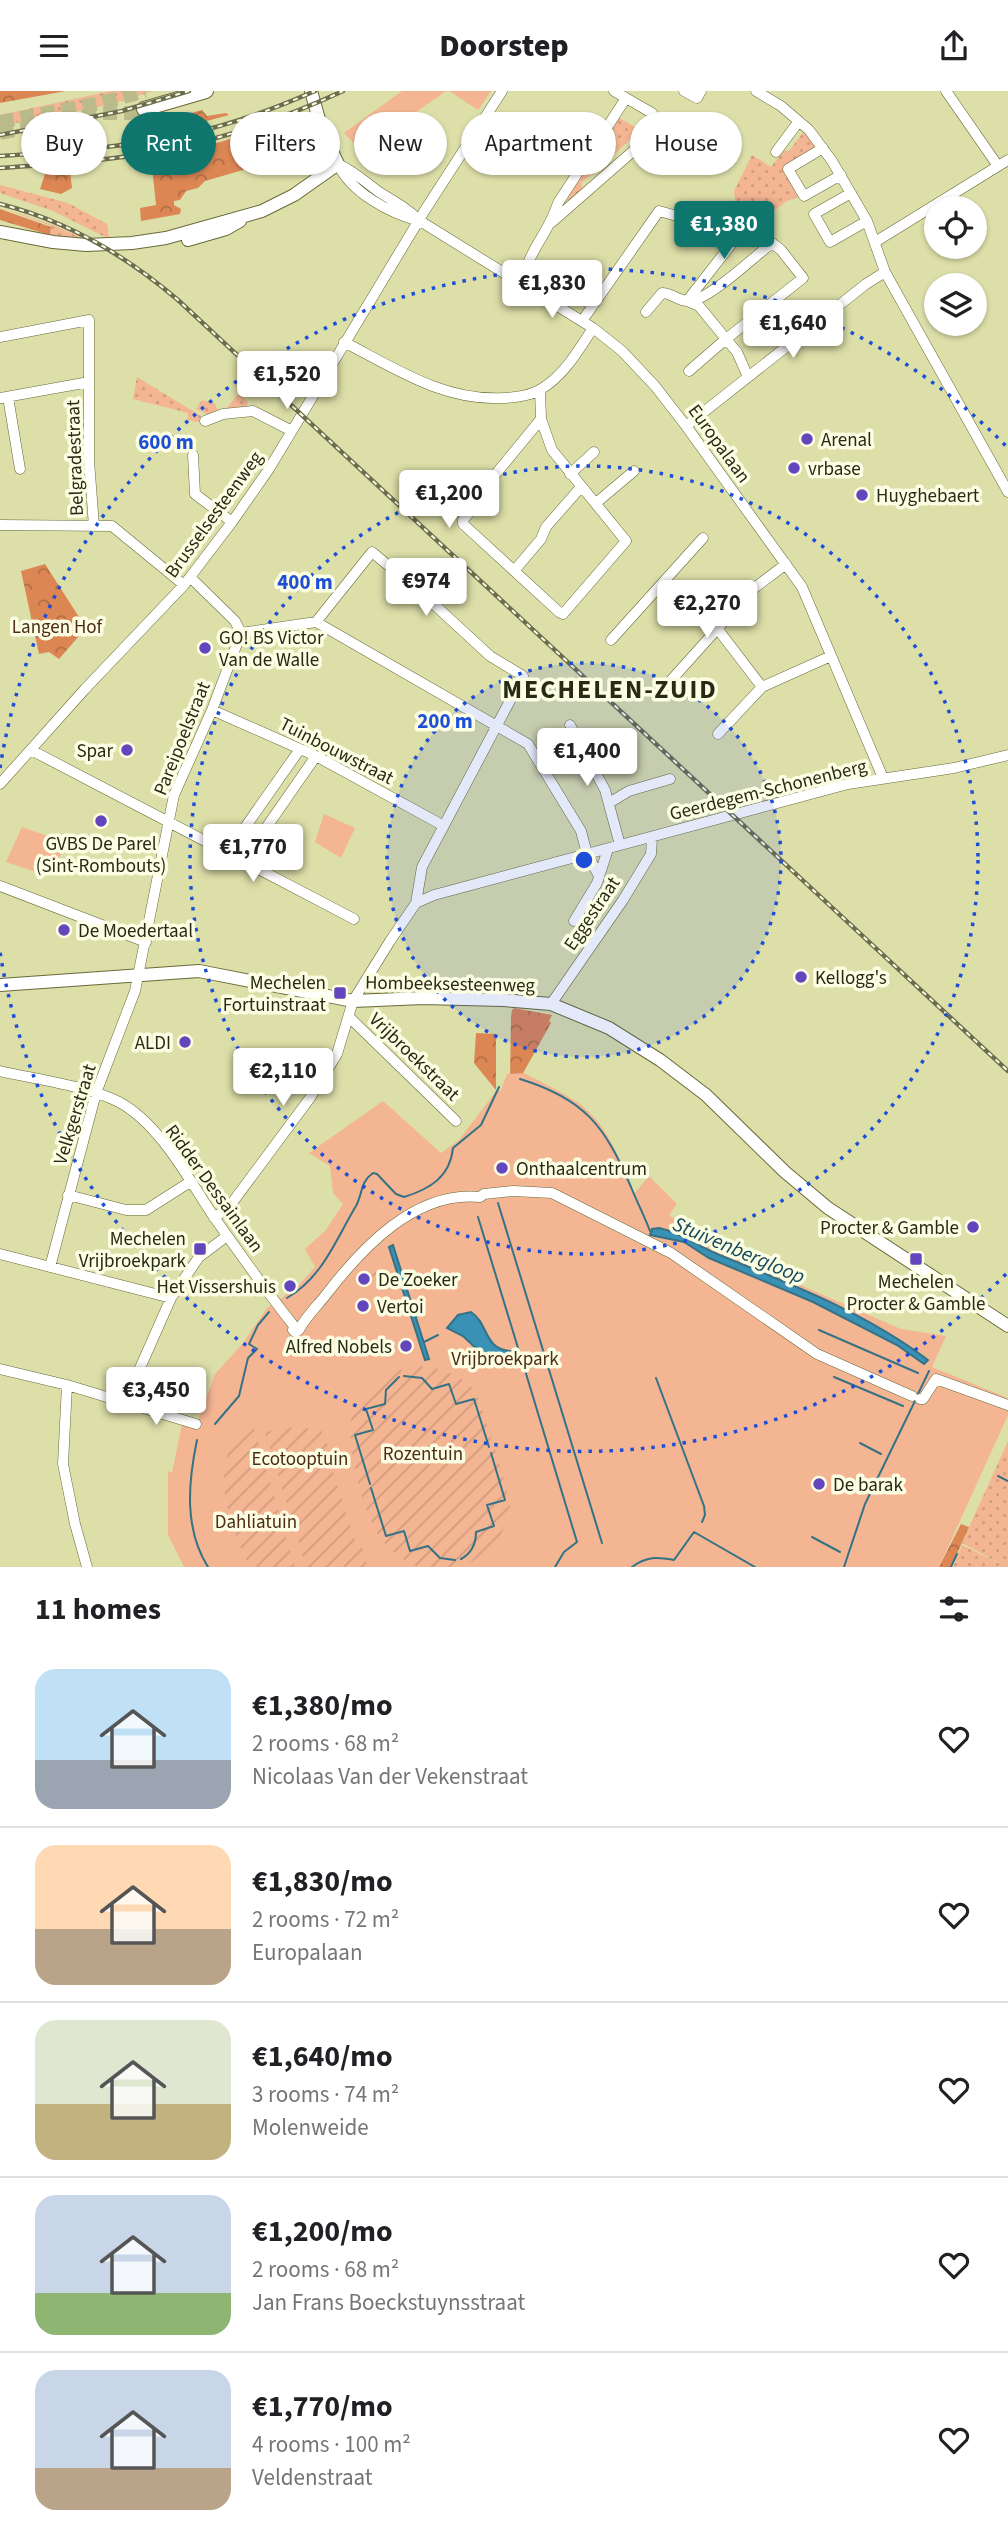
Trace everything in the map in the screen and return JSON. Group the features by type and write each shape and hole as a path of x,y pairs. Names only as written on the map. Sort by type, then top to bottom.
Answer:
{"highway":[{"path":"144,109 206,91"}],"main road":[{"path":"311,91 317,112"},
{"path":"0,240 77,252 136,250 226,229 246,217 281,203 322,175"},
{"path":"0,232 66,244 118,244 166,238 246,217"},
{"name":"Hombeeksesteenweg","path":"0,985 199,971 353,1000 423,998 551,1004 609,1028 660,1060 706,1095 785,1172 828,1208 1008,1326"}],"street":[{"name":"Brusselsesteenweg","path":"0,784 187,581 232,522 292,431 481,120 502,91"},
{"path":"552,222 658,127 652,114 614,91"},
{"path":"684,91 697,99 701,91"},
{"path":"756,91 799,121 823,148 841,175 867,221 885,272 1008,492"},
{"path":"946,91 998,166"},
{"path":"518,280 522,266 528,263 552,222 558,203 626,98"},
{"path":"776,152 799,121"},
{"path":"823,148 788,169 804,196 841,175"},
{"path":"875,242 1008,160"},
{"name":"Europalaan","path":"340,165 352,170 409,210 420,221 593,328 639,367 686,426 802,587 883,778"},
{"path":"851,193 814,214 830,242 867,221"},
{"path":"582,321 659,211 713,226 756,230 772,243 803,278 726,338 689,371"},
{"path":"713,226 728,246"},
{"path":"687,301 743,229"},
{"path":"687,301 704,298 772,243"},
{"path":"686,426 866,283 885,272"},
{"path":"646,312 662,293 699,306 737,352 748,377"},
{"name":"Belgradestraat","path":"0,337 89,320 89,461 94,526 112,526 187,581"},
{"path":"344,342 420,381 454,394 477,398 522,397 540,390 561,373 593,328"},
{"path":"737,352 759,368"},
{"path":"20,469 4,398 89,382"},
{"path":"540,390 541,419 545,437 552,450 626,541 563,614 467,529 463,520 488,490 490,481 541,419"},
{"path":"205,421 223,414 253,411 292,431"},
{"path":"570,474 594,452"},
{"path":"193,455 195,494 232,522"},
{"path":"596,503 634,471"},
{"path":"514,571 541,539 546,527 581,487"},
{"path":"0,525 94,526"},
{"path":"611,640 703,538"},
{"path":"215,1218 229,1207 310,1098 337,1054 353,1000 416,904 422,867 523,676 489,656 425,596 372,552 316,622"},
{"path":"666,687 753,589 786,564"},
{"path":"187,581 235,621 240,633 316,622 528,744 581,831 587,855 598,874"},
{"path":"664,582 718,628 762,687"},
{"name":"Pareipoelstraat","path":"139,974 174,796 212,710 240,633"},
{"path":"719,734 762,687 831,656"},
{"name":"Tuinbouwstraat","path":"212,710 316,756 444,826"},
{"path":"570,725 605,790 620,845"},
{"path":"227,853 300,749"},
{"path":"31,750 354,919"},
{"name":"Geerdegem-Schonenberg","path":"416,904 434,895 652,838 760,806 848,784 954,768 1008,755"},
{"path":"243,861 316,756"},
{"path":"609,803 629,791 670,779"},
{"name":"Eggestraat","path":"551,1004 623,900 651,854 652,838"},
{"path":"574,921 597,883 608,849"},
{"path":"0,886 146,942"},
{"name":"Velkgerstraat","path":"50,1266 96,1093 119,1036 139,974"},
{"name":"Vrijbroekstraat","path":"349,1017 456,1121"},
{"name":"Ridder Dessainlaan","path":"0,1071 96,1093 118,1101 132,1110 166,1146 295,1330 365,1248 421,1209 446,1198 464,1195 480,1197 484,1194 513,1191 552,1193 671,1253 817,1354 923,1399 936,1379 1008,1405"},
{"path":"68,1195 126,1210 146,1210 190,1182"},
{"path":"125,1402 171,1297 199,1257 227,1236"},
{"path":"0,1254 171,1297"},
{"path":"0,1369 67,1385 196,1424"},
{"path":"67,1385 63,1464 87,1567"}],"green space":[{"path":"0,91 66,91 0,103"},
{"path":"111,91 153,91 109,105 73,112 21,112 21,122 0,126 0,115"},
{"path":"402,91 446,91 416,112 373,112"},
{"path":"449,91 491,91 478,110"},
{"path":"216,115 229,115 216,118"},
{"path":"618,117 630,124 630,139 616,152"},
{"path":"354,126 354,144 344,133"},
{"path":"805,130 818,148 783,168 799,197 787,201 758,222 736,207 734,191 752,155 771,167 784,150 788,152"},
{"path":"230,139 230,174 205,181 198,188 186,191 180,200 174,201 174,205 181,209 180,214 141,221 140,208 156,205 153,175 216,175 216,143"},
{"path":"45,175 70,175 72,188 61,194 40,189"},
{"path":"582,175 590,175 581,183 582,191 562,209"},
{"path":"0,185 68,203 107,224 109,237 53,211 0,193"},
{"path":"0,207 53,225 82,238 50,235 51,226"},
{"path":"0,209 51,227 50,235 0,220"},
{"path":"137,377 201,416 198,422 188,420 188,413 133,399"},
{"path":"241,394 248,403 247,406 226,409 237,395"},
{"path":"202,400 215,404 218,411 207,414 196,409"},
{"name":"Langen Hof","path":"45,564 86,628 59,659 49,652 39,654 21,571"},
{"path":"324,814 355,828 341,858 315,842"},
{"path":"22,827 68,843 48,876 6,862"},
{"path":"514,1008 552,1015 549,1021 551,1023 513,1091 510,1079 511,1017"},
{"path":"476,1033 496,1034 496,1090 474,1063"},
{"name":"Vrijbroekpark","path":"524,1073 588,1110 612,1143 634,1194 649,1176 677,1204 669,1215 734,1256 901,1329 946,1336 932,1367 1008,1398 1008,1415 939,1567 184,1567 168,1535 168,1471 172,1473 182,1424 195,1428 215,1374 243,1343 267,1308 296,1288 315,1267 305,1249 325,1231 343,1204 333,1193 330,1166 309,1153 383,1101 441,1153 458,1141 496,1091 501,1090 507,1074"},
{"path":"370,1266 378,1267 377,1285 361,1285 362,1276"},
{"name":"Rozentuin","path":"422,1366 450,1373 474,1389 509,1498 508,1518 502,1533 484,1554 463,1565 416,1566 393,1551 375,1529 356,1473 351,1433 356,1403 369,1387 384,1376"},
{"name":"Ecotooptuin","path":"295,1427 321,1430 329,1448 328,1456 355,1541 360,1540 368,1567 306,1567 265,1432"},
{"name":"Dahliatuin","path":"254,1429 295,1567 250,1567 231,1520 224,1482 227,1456 234,1433"},
{"path":"1008,1441 1008,1567 953,1567 962,1545 1005,1566 962,1543"},
{"path":"961,1524 969,1527 951,1567 939,1567"}],"water":[{"path":"659,1228 676,1233 714,1253 828,1301 880,1328 928,1360 924,1364 897,1345 813,1302 709,1258 684,1242 650,1235 652,1229"},
{"path":"393,1245 429,1359 425,1360 389,1247"},
{"path":"471,1312 477,1317 491,1341 502,1350 511,1351 512,1355 479,1351 463,1336 447,1328 458,1315"}],"waterway":[{"name":"Stuivenbergloop","path":"520,1079 542,1087 577,1106 602,1131 652,1231"},
{"name":"Stuivenbergloop","path":"287,1298 310,1279 328,1257 369,1176 377,1174 396,1194 404,1197 430,1186 448,1167 453,1148 481,1125 499,1087"},
{"path":"498,1203 602,1543"},
{"path":"478,1217 522,1361"},
{"name":"Stuivenbergloop","path":"215,1424 239,1396 248,1358 257,1349 249,1344 258,1325 269,1312"},
{"path":"819,1330 918,1373"},
{"path":"424,1342 438,1335"},
{"path":"524,1367 577,1542 564,1552 555,1567"},
{"path":"917,1396 929,1371"},
{"path":"404,1376 422,1378 432,1389 449,1384 456,1404 474,1399 489,1447"},
{"path":"370,1484 355,1435 373,1430 366,1409 385,1404 386,1390 399,1377"},
{"path":"834,1377 903,1406"},
{"path":"656,1378 704,1506 705,1515 702,1522"},
{"path":"844,1567 865,1504 915,1401"},
{"name":"Stuivenbergloop","path":"197,1440 190,1505 195,1537 208,1567"},
{"path":"860,1443 881,1454"},
{"path":"461,1559 473,1548 476,1532 494,1526 487,1505 505,1500 491,1453"},
{"path":"998,1476 1008,1481"},
{"path":"371,1488 386,1536 404,1531 410,1551 428,1546 440,1558 455,1560"},
{"path":"632,1567 652,1558 674,1560 694,1532 755,1567"},
{"path":"812,1537 840,1552"},
{"path":"951,1567 957,1554"}],"tunnel":[{"path":"0,122 101,103 145,91"},
{"path":"0,133 103,113 129,113 144,109"}],"railway":[{"path":"0,135 122,111 189,91"},
{"path":"0,156 70,151 164,139 252,116 315,91"},
{"path":"0,168 100,160 184,146 253,127 343,91"},
{"path":"0,204 49,220 95,241 137,268 178,300 1008,1071"}],"place":[{"name":"Arenal","path":"807,439"},
{"name":"vrbase","path":"794,468"},
{"name":"Huyghebaert","path":"862,495"},
{"name":"GO! BS Victor Van de Walle","path":"205,648"},
{"name":"Spar","path":"127,750"},
{"name":"GVBS De Parel (Sint-Rombouts)","path":"101,821"},
{"name":"De Moedertaal","path":"64,930"},
{"name":"Kellogg's","path":"801,977"},
{"name":"Mechelen Fortuinstraat","path":"340,993"},
{"name":"ALDI","path":"185,1042"},
{"name":"Onthaalcentrum","path":"502,1168"},
{"name":"Procter & Gamble","path":"973,1227"},
{"name":"Mechelen Vrijbroekpark","path":"200,1249"},
{"name":"Mechelen Procter & Gamble","path":"916,1259"},
{"name":"De Zoeker","path":"364,1279"},
{"name":"Het Vissershuis","path":"290,1286"},
{"name":"Vertoi","path":"363,1306"},
{"name":"Alfred Nobels","path":"406,1346"},
{"name":"De barak","path":"819,1484"}],"district":[{"name":"MECHELEN-ZUID","path":"610,689"}]}
